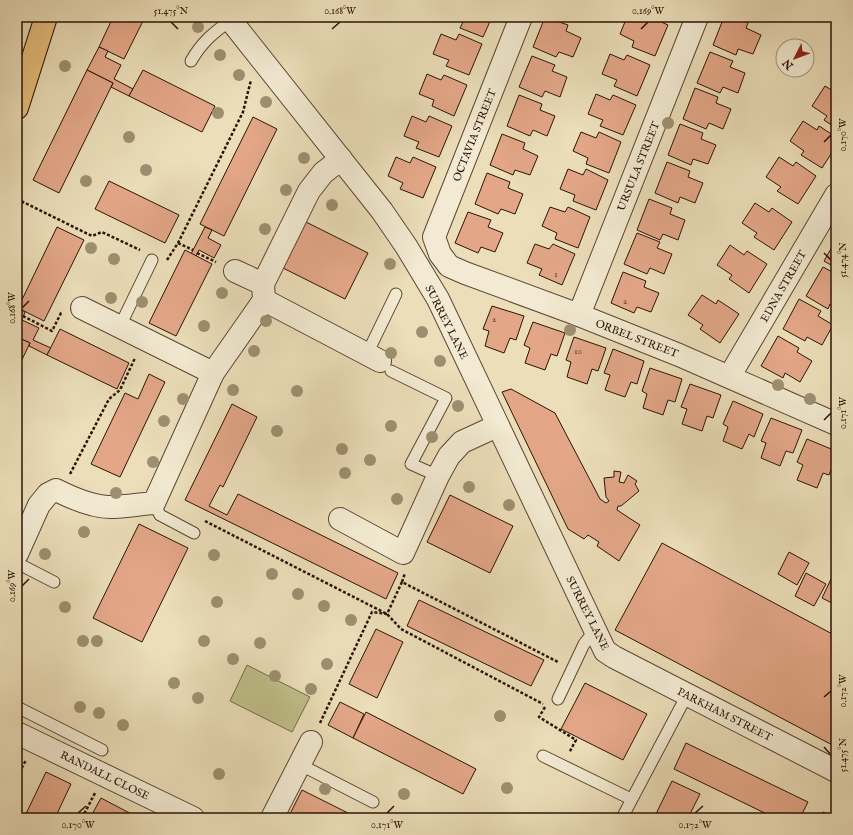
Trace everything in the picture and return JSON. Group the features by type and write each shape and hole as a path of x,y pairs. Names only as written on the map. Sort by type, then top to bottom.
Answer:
{"highway":[{"path":"17,108 46,17"}],"street":[{"name":"OCTAVIA STREET","path":"440,254 434,237 521,17"},
{"name":"URSULA STREET","path":"579,315 697,17"},
{"name":"SURREY LANE","path":"233,19 266,66 341,158 382,212 406,246 438,299 605,651 614,657"},
{"path":"17,554 39,504 48,494 56,490 74,499 109,507 154,503 213,373 264,292 309,191 323,173 341,158"},
{"name":"EDNA STREET","path":"731,377 735,367 836,195"},
{"name":"ORBEL STREET","path":"440,254 449,266 465,273 579,315 679,355 836,424"},
{"path":"235,271 264,292 379,362"},
{"path":"82,308 213,373"},
{"path":"340,520 403,553 438,476 449,456 462,442 497,426"},
{"name":"PARKHAM STREET","path":"614,657 836,771"},
{"name":"RANDALL CLOSE","path":"17,733 193,818"},
{"path":"272,818 311,742"}],"lane":[{"path":"191,61 198,48 209,37 233,19"},
{"path":"120,326 152,260"},
{"path":"396,294 379,362 446,398 411,464 438,476"},
{"path":"154,503 160,515 194,533"},
{"path":"17,563 54,582"},
{"path":"558,699 584,644 595,630"},
{"path":"622,818 687,695"},
{"path":"17,707 102,750"},
{"path":"543,756 631,799"},
{"path":"299,764 373,802"}],"path":[{"path":"17,199 92,236 102,232 140,250 152,260 168,260 178,243 242,112 251,80 266,66"},
{"path":"178,243 193,250"},
{"path":"23,316 52,331 61,313 82,308"},
{"path":"63,494 70,474 109,399 120,390 145,339"},
{"path":"194,533 205,521 387,614 401,629 546,705 539,717 576,740 563,766"},
{"path":"387,614 402,582 572,669"},
{"path":"311,742 372,612 387,614"},
{"path":"17,775 29,754"},
{"path":"82,818 104,775"}],"green space":[{"path":"247,665 310,697 292,732 230,701"}],"building":[{"path":"113,17 145,17 124,59 99,47"},
{"path":"453,17 492,17 483,37 460,28 463,22"},
{"path":"545,17 568,25 566,31 581,38 573,57 559,52 556,57 533,47"},
{"path":"627,17 642,20 644,17 650,17 668,25 655,56 632,47 634,41 620,34"},
{"path":"724,17 734,17 748,23 746,28 761,35 753,54 738,49 736,55 713,45"},
{"path":"441,34 456,40 459,34 482,44 469,75 446,66 449,60 433,54"},
{"path":"99,47 108,51 105,57 121,65 114,79 133,89 129,96 111,87 113,83 87,70"},
{"path":"710,52 733,61 730,67 745,73 738,93 723,87 720,93 697,83"},
{"path":"610,54 624,60 627,55 650,65 637,96 614,86 617,80 602,74"},
{"path":"532,56 555,65 552,71 567,77 560,97 545,91 542,97 519,87"},
{"path":"87,70 113,83 59,193 33,180"},
{"path":"143,70 215,106 202,132 129,96"},
{"path":"427,74 441,80 444,75 467,85 454,116 432,106 434,100 419,94"},
{"path":"825,86 836,93 836,128 824,120 827,116 812,106"},
{"path":"695,88 718,97 716,103 731,109 723,129 709,123 706,129 683,119"},
{"path":"596,94 610,100 613,95 636,105 623,135 600,126 603,120 588,114"},
{"path":"519,95 542,104 540,110 555,116 547,136 533,130 530,136 507,126"},
{"path":"412,116 426,122 429,116 452,126 439,157 416,148 419,142 404,136"},
{"path":"253,117 277,129 224,236 200,224"},
{"path":"803,121 817,130 819,126 836,137 836,146 822,168 801,155 804,151 790,141"},
{"path":"680,124 703,133 701,139 716,145 708,164 693,159 691,165 668,155"},
{"path":"581,132 596,138 599,132 621,142 609,173 586,164 588,158 573,151"},
{"path":"502,134 525,143 523,149 538,156 530,175 515,170 513,175 490,165"},
{"path":"396,157 410,163 413,157 436,167 423,198 400,189 403,183 388,176"},
{"path":"779,157 793,166 796,162 816,176 798,204 777,191 781,187 766,177"},
{"path":"667,162 690,171 688,177 703,183 695,203 680,197 678,203 655,193"},
{"path":"568,169 583,175 586,169 608,180 596,210 573,201 575,195 560,189"},
{"path":"487,173 510,182 508,188 523,194 515,214 501,209 498,214 475,204"},
{"path":"109,181 179,215 165,243 95,209"},
{"path":"649,199 672,208 670,214 685,220 678,240 663,234 660,240 637,230"},
{"path":"755,203 769,212 772,208 792,222 774,250 754,237 757,233 742,223"},
{"path":"550,207 565,212 568,207 590,217 578,248 555,239 557,233 542,226"},
{"path":"468,212 491,220 488,227 503,233 495,252 481,247 478,253 455,243"},
{"path":"306,222 368,253 345,299 283,268"},
{"path":"57,227 84,240 44,321 18,308"},
{"path":"205,227 212,230 208,238 221,245 214,258 199,250 196,256 191,254"},
{"path":"637,233 660,242 657,248 672,254 664,274 650,268 647,274 624,264"},
{"path":"836,240 836,268 824,261"},
{"path":"535,244 549,249 553,244 575,254 562,285 539,275 542,269 527,263"},
{"path":"730,245 744,255 747,251 767,264 749,293 729,279 732,275 717,265"},
{"path":"185,250 212,264 176,336 149,323"},
{"path":"823,267 836,274 836,308 830,304 828,309 806,296"},
{"path":"623,272 646,281 644,287 659,293 651,312 637,307 634,313 611,303"},
{"path":"702,295 716,304 718,300 739,314 720,343 700,329 703,325 688,315"},
{"path":"799,299 821,311 818,316 833,325 822,345 807,337 805,341 783,329"},
{"path":"492,306 524,316 516,340 510,338 504,353 485,346 489,331 483,329"},
{"path":"18,308 25,312 22,320 39,328 33,340 51,348 47,355 29,346 30,343 17,337"},
{"path":"533,322 565,333 557,356 551,354 545,370 525,363 530,348 524,345"},
{"path":"60,329 129,363 117,389 47,355"},
{"path":"778,336 799,348 797,352 812,361 800,382 785,373 783,378 761,366"},
{"path":"17,337 30,343 17,370"},
{"path":"574,337 606,348 598,371 592,369 587,384 567,377 571,362 566,360"},
{"path":"613,349 644,361 637,384 631,382 625,397 605,390 610,375 604,373"},
{"path":"650,368 682,379 675,402 668,400 663,415 643,408 647,394 642,391"},
{"path":"149,374 165,382 120,477 91,464 125,393 138,399"},
{"path":"690,384 721,395 713,418 707,416 702,431 682,424 687,409 681,407"},
{"path":"511,389 555,413 600,499 606,503 609,501 606,497 604,478 614,477 614,471 621,472 619,482 624,483 628,475 637,481 635,484 639,491 621,506 618,506 617,510 640,525 619,561 597,546 599,542 588,535 584,539 568,529 502,392"},
{"path":"733,401 763,414 754,437 749,434 742,449 723,441 728,427 723,424"},
{"path":"232,404 257,417 223,487 220,485 209,506 227,515 238,494 398,573 386,599 185,500"},
{"path":"771,418 802,430 793,453 786,451 780,466 761,458 766,443 761,441"},
{"path":"807,439 836,451 836,457 829,475 823,473 817,488 797,480 803,465 797,462"},
{"path":"450,495 513,526 490,573 427,542"},
{"path":"139,524 188,548 142,642 93,618"},
{"path":"662,543 836,636 836,747 615,630"},
{"path":"789,552 809,563 797,585 778,574"},
{"path":"806,573 826,584 814,606 795,596"},
{"path":"833,575 836,577 836,605 822,598"},
{"path":"419,600 544,660 531,686 407,626"},
{"path":"376,629 403,642 377,698 349,684"},
{"path":"585,683 647,714 623,760 561,729"},
{"path":"340,702 364,714 353,738 328,725"},
{"path":"366,712 476,769 463,794 353,738"},
{"path":"686,743 808,802 800,818 775,818 674,769"},
{"path":"46,772 71,784 55,818 24,818"},
{"path":"672,781 700,794 688,818 654,818"},
{"path":"302,790 358,818 288,818"},
{"path":"101,798 139,818 90,818"},
{"path":"823,812 835,818 820,818"}]}
